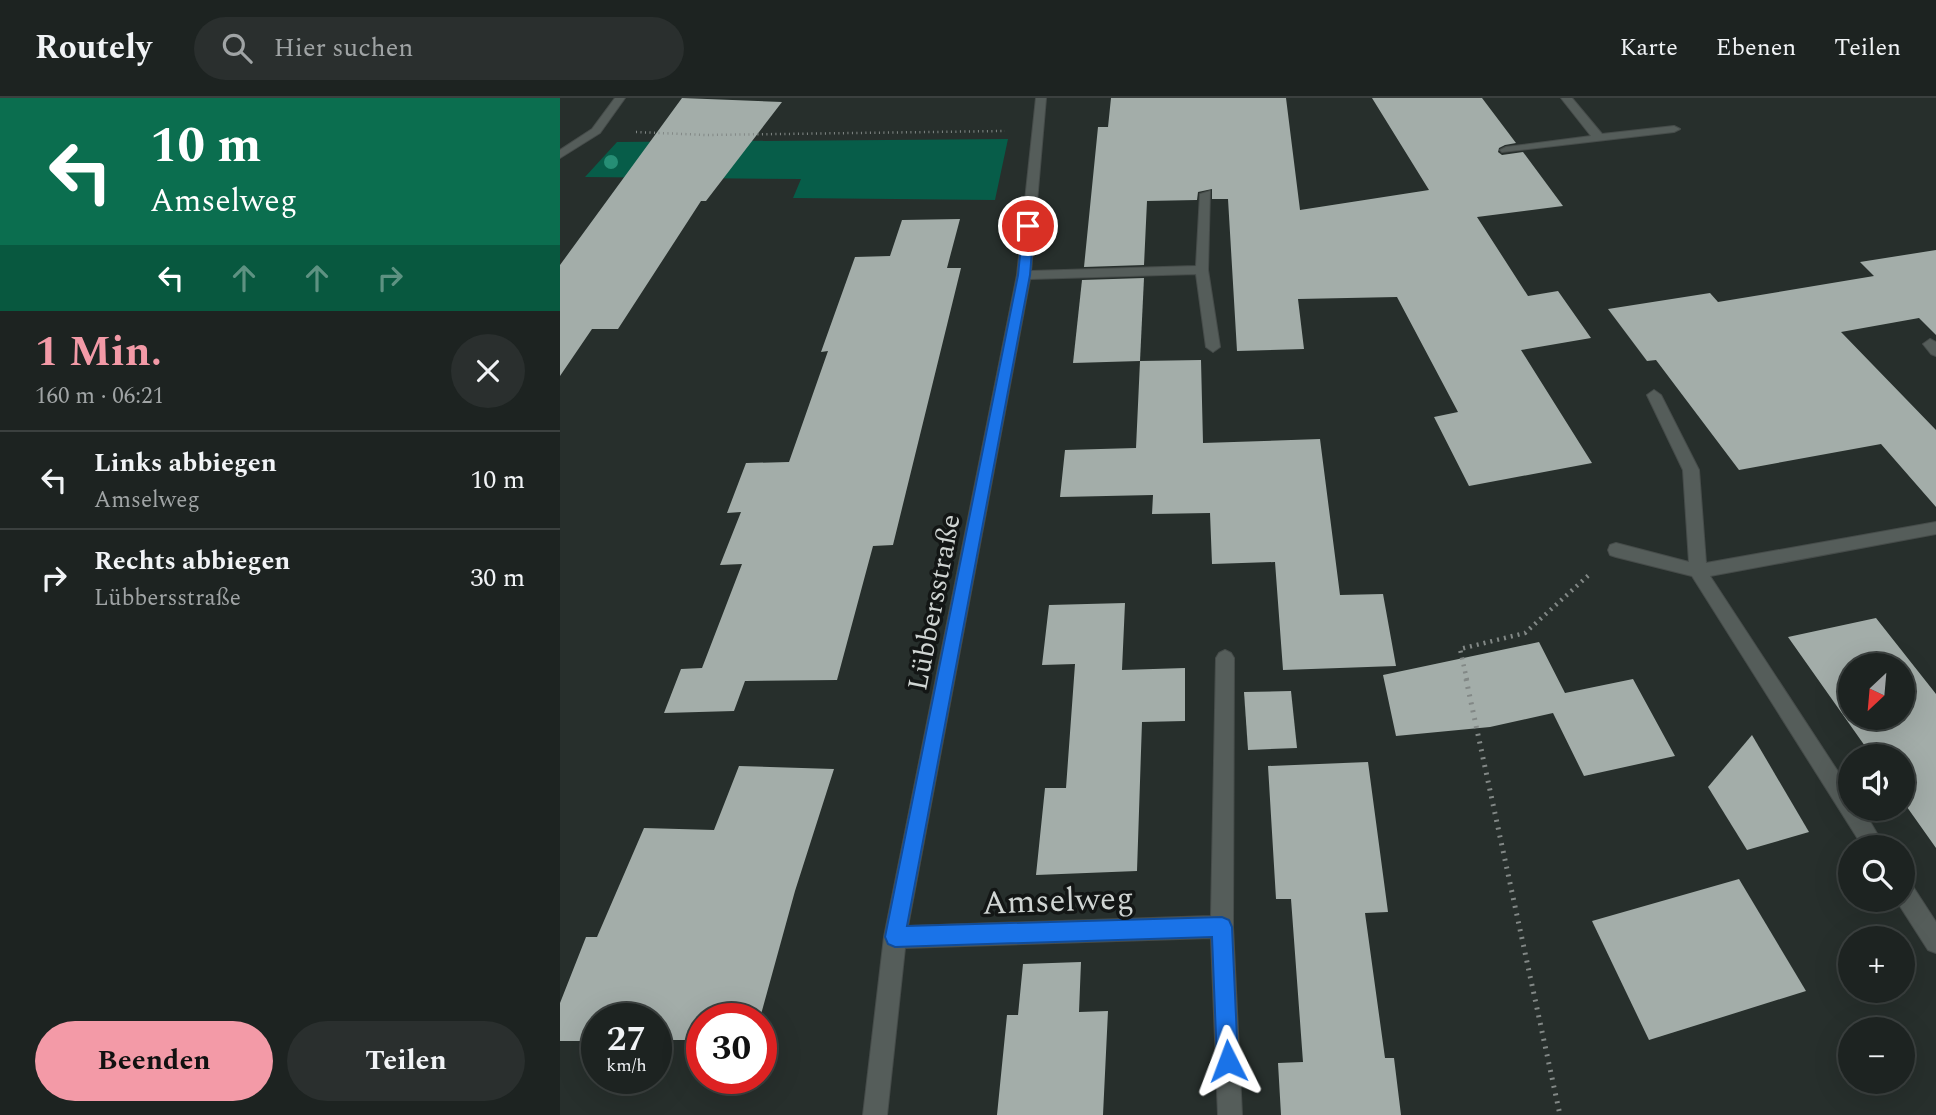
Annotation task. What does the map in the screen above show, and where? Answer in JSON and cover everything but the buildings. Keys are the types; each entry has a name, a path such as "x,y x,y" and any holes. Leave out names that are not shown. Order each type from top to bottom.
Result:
{"street":[{"path":"560,155 596,131 621,98"},
{"name":"Lübbersstraße","path":"875,1115 895,937 1024,275 1041,98"},
{"path":"1566,98 1599,138"},
{"path":"1506,150 1675,129"},
{"path":"1206,194 1202,270 1213,347"},
{"path":"1024,275 1202,270"},
{"path":"1654,395 1691,470 1698,571 1838,789"},
{"path":"1616,550 1698,571 1936,528"},
{"path":"1225,657 1222,927 1230,1115"},
{"path":"1915,910 1936,942"},
{"name":"Amselweg","path":"895,937 1222,927"}],"path":[{"path":"596,131 706,135 1038,131"},
{"path":"1560,1115 1460,649 1525,633 1616,550"}],"green space":[{"path":"1008,139 995,200 793,198 801,179 585,177 617,142"}],"route":[{"path":"1028,226 1024,275 895,937 1222,927 1228,1061"}]}
